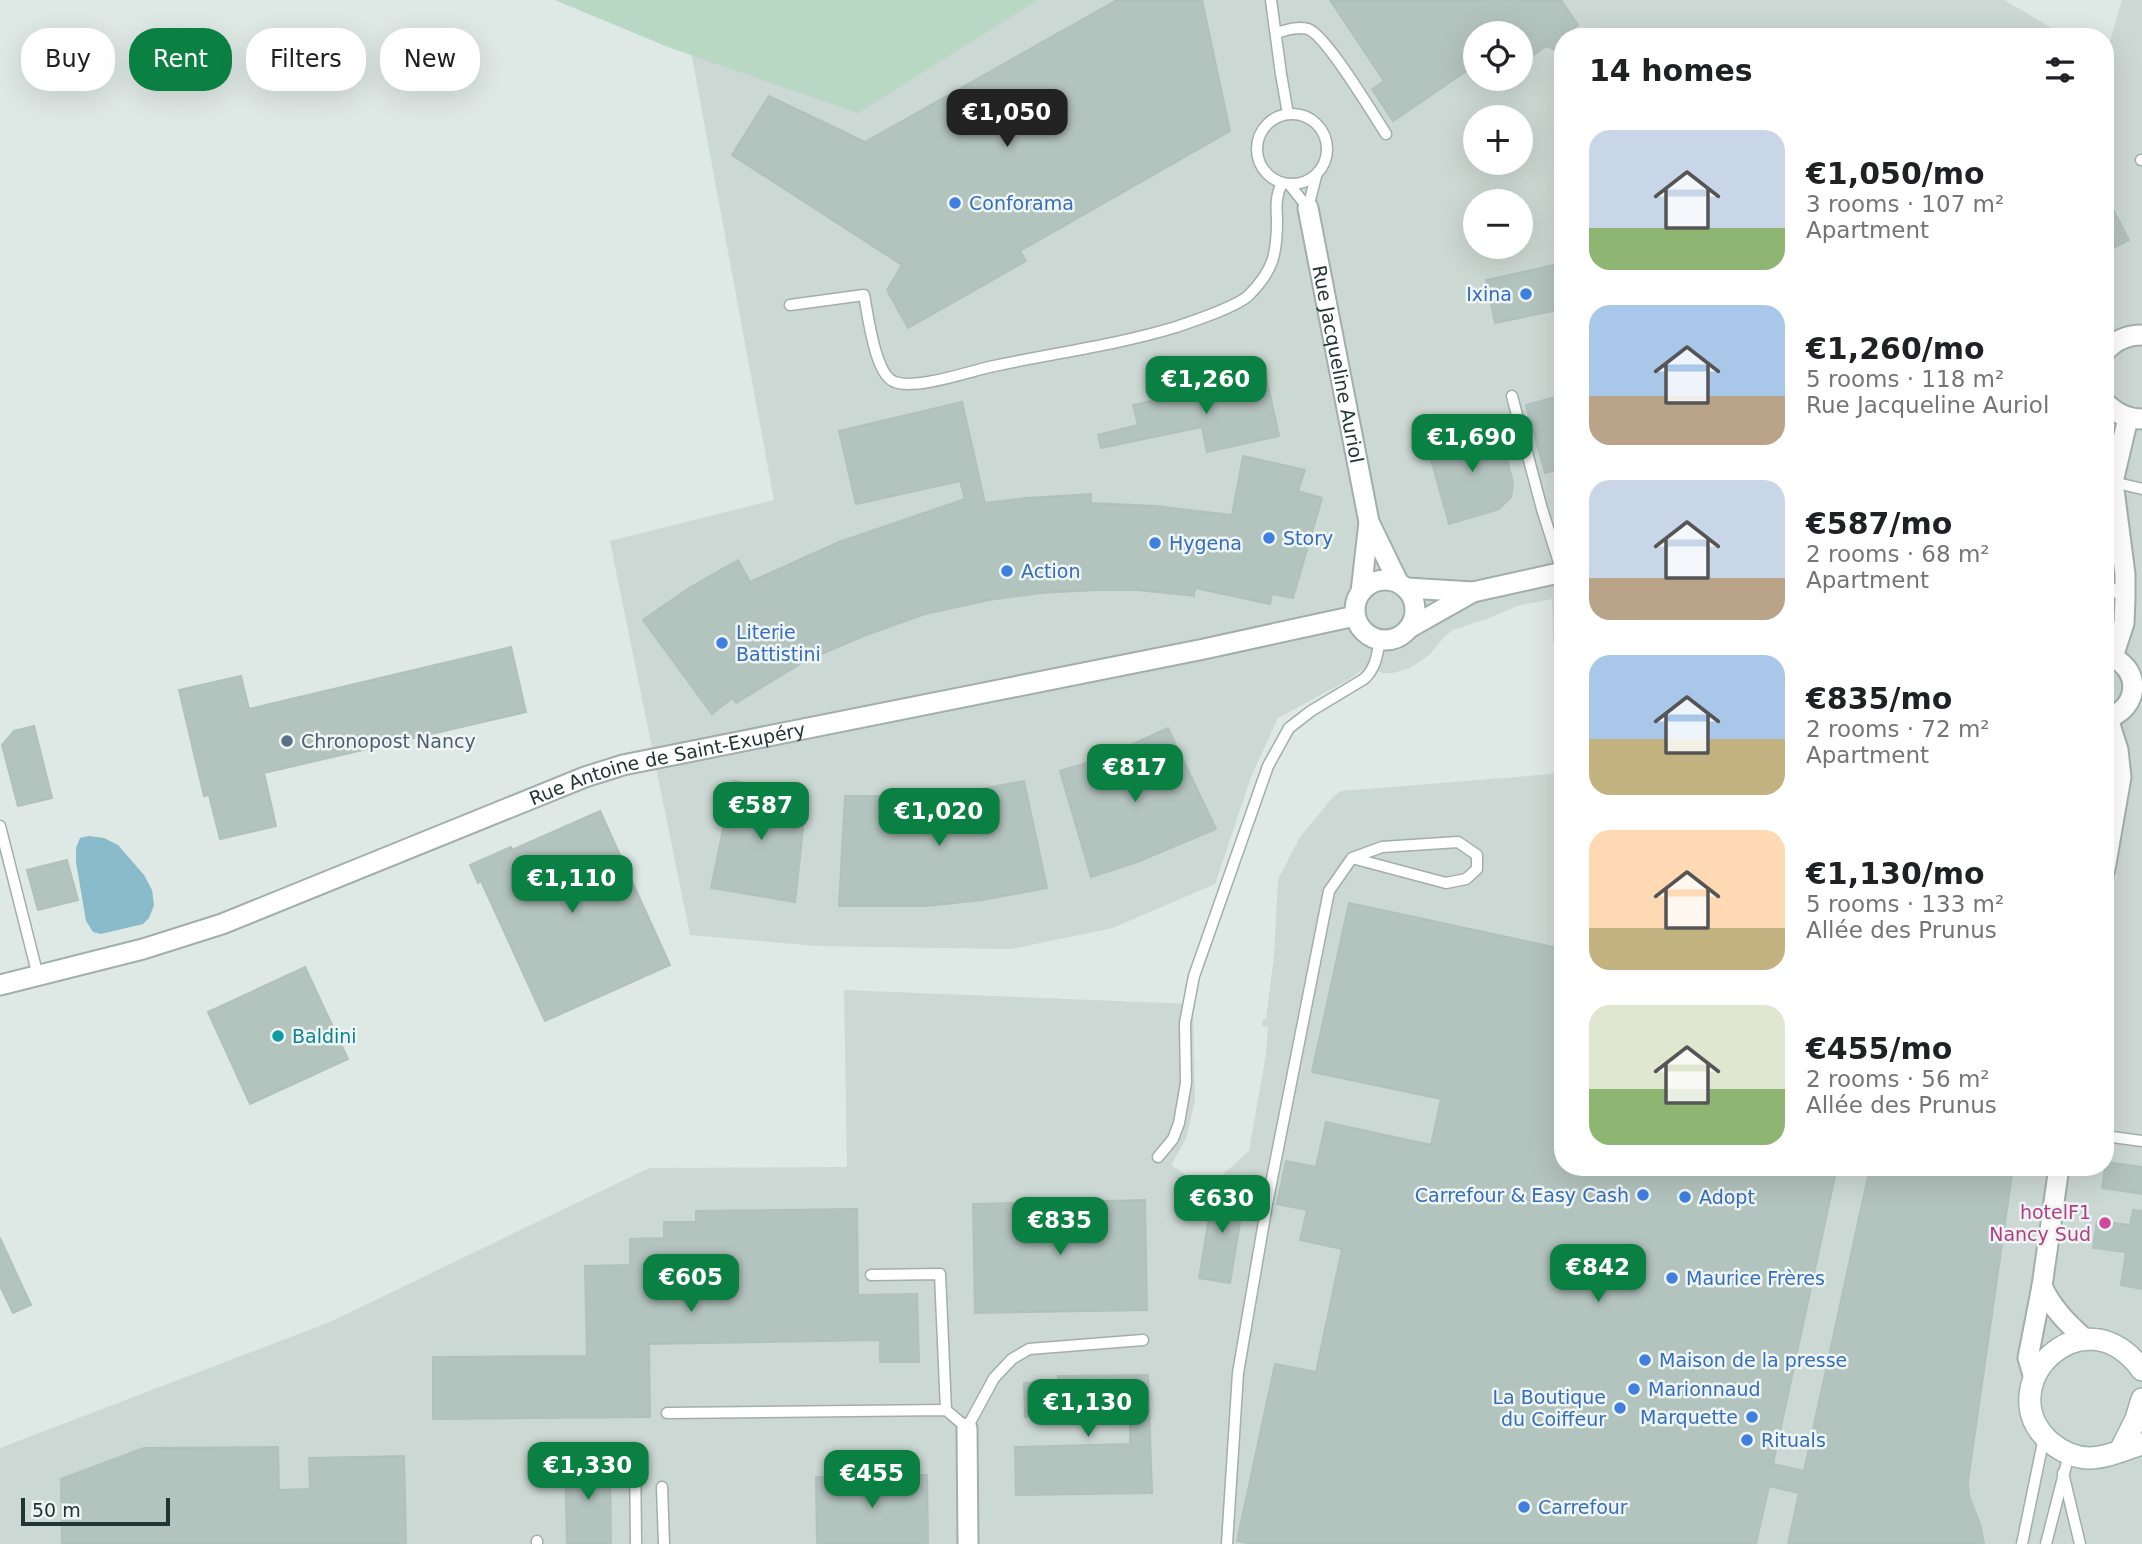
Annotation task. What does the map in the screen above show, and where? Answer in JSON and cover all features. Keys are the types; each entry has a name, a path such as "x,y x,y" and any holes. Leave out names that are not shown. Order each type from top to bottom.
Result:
{"street":[{"name":"Rue Jacqueline Auriol","path":"1308,208 1369,522 1402,585"},
{"path":"2114,345 2122,338 2142,335"},
{"path":"2114,410 2135,418 2114,479"},
{"path":"2114,490 2125,574 2124,623 2114,645"},
{"name":"Rue Jacqueline Auriol","path":"1361,592 1369,522"},
{"path":"1473,592 1402,585 1385,579 1375,581 1361,592 1355,616 1363,631 1380,640 1398,638 1411,627 1473,592 1554,574"},
{"path":"1402,585 1413,597 1416,607 1411,627"},
{"name":"Rue Antoine de Saint-Exupéry","path":"0,985 143,949 222,924 585,777 623,765 1204,649 1355,616"},
{"path":"2114,659 2127,668 2132,676 2132,694 2124,709 2114,714"},
{"path":"2114,738 2121,776 2114,817"},
{"path":"2034,1378 2028,1358 2042,1286 2058,1176"},
{"path":"2042,1286 2059,1314 2085,1339"},
{"path":"2142,1370 2127,1351 2118,1346 2085,1339 2066,1344 2047,1357 2034,1378 2030,1393 2033,1416 2044,1437 2066,1463 2078,1457 2100,1457 2142,1444"},
{"path":"2120,1451 2137,1419 2142,1399"},
{"path":"967,1428 968,1544"}],"lane":[{"path":"1271,0 1288,114"},
{"path":"1276,33 1298,27 1313,31 1326,45 1386,134"},
{"path":"1288,114 1308,118 1322,132 1327,145 1326,160 1316,176 1308,208 1285,184 1271,177 1262,168 1258,156 1257,146 1264,128 1271,121 1288,114"},
{"path":"790,306 864,295 880,365 886,377 895,382 909,384 1139,336 1196,320 1246,298 1266,276 1274,256 1277,235 1276,194 1285,184 1308,181 1316,176"},
{"path":"1512,396 1554,547"},
{"path":"2114,482 2142,489"},
{"path":"2114,590 2125,599"},
{"path":"1158,1157 1173,1139 1184,1101 1185,1023 1194,976 1268,766 1289,728 1371,673 1380,640"},
{"path":"0,826 38,976"},
{"path":"1227,1544 1238,1373 1267,1204 1329,891 1352,858 1382,848 1458,842 1477,855 1478,869 1466,879 1446,883 1352,858"},
{"path":"2114,1137 2142,1141"},
{"path":"871,1275 940,1274 946,1410"},
{"path":"667,1413 946,1410 967,1428 994,1378 1012,1359 1029,1349 1143,1340"},
{"path":"2022,1544 2044,1437"},
{"path":"635,1450 636,1544"},
{"path":"2046,1544 2066,1463"},
{"path":"2066,1463 2080,1544"},
{"path":"663,1487 664,1544"}],"shaded area":[{"path":"886,0 2004,0 2052,28 1554,28 1554,646 1552,599 1517,606 1453,630 1429,655 1410,668 1383,673 1366,667 1348,680 1278,718 1251,777 1215,884 1113,928 1011,949 818,946 690,935 610,541 774,500 689,41"},
{"path":"2122,0 2142,0 2142,1544 0,1544 0,1448 330,1322 649,1168 847,1167 844,990 1193,1004 1195,1100 1186,1139 1171,1165 1207,1189 1249,1151 1266,1054 1268,1027 1262,1026 1263,1019 1266,1019 1274,956 1278,879 1300,837 1341,791 1553,774 1554,770 1554,1176 2114,1176 2114,28"}],"green space":[{"path":"555,0 1038,0 858,113 668,47"}],"water":[{"path":"80,838 104,838 118,845 144,875 152,890 154,905 149,918 143,924 101,934 93,932 86,921 76,848"}],"building":[{"name":"Conforama","path":"1117,0 1202,0 1230,131 1020,251 1026,261 908,328 887,290 902,265 732,155 769,96 865,142"},
{"path":"1330,0 1561,0 1578,25 1574,28 1554,28 1554,49 1546,46 1533,55 1533,21 1463,21 1463,73 1393,121 1372,89 1384,81"},
{"path":"2114,211 2129,240 2114,248"},
{"name":"Ixina","path":"1554,265 1554,311 1495,323 1486,280"},
{"path":"1266,376 1279,436 1207,452 1202,427 1101,448 1098,435 1138,425 1133,405"},
{"path":"1554,397 1554,470 1545,473 1526,405"},
{"path":"962,402 985,503 1091,494 1091,503 1155,506 1232,515 1243,456 1305,470 1298,491 1322,498 1293,598 1272,594 1270,604 1195,588 1194,596 1137,590 1096,590 1041,593 989,600 925,614 866,635 805,661 736,703 732,698 712,714 643,620 689,588 738,560 750,582 839,542 965,499 960,481 856,504 839,431"},
{"path":"1498,426 1513,482 1511,497 1499,509 1449,524 1427,445"},
{"name":"Chronopost Nancy","path":"511,647 526,712 264,773 276,826 220,839 209,795 204,796 179,690 241,676 249,709"},
{"path":"34,726 52,798 18,806 2,745 14,731"},
{"path":"1168,728 1216,829 1137,862 1091,877 1060,771 1102,758"},
{"path":"733,781 807,793 795,902 711,888"},
{"path":"1024,781 1047,888 982,900 926,906 839,906 845,796 919,796 966,792"},
{"path":"600,811 670,965 545,1021 481,881 478,883 470,865 511,847 512,850"},
{"path":"67,860 78,900 38,910 27,870"},
{"path":"1349,903 1554,947 1554,1176 1835,1176 1773,1464 1804,1471 1868,1176 2012,1176 1968,1481 1969,1496 1980,1524 1984,1544 1788,1544 1799,1493 1769,1486 1756,1544 1253,1544 1237,1541 1275,1364 1316,1372 1342,1249 1300,1240 1307,1210 1277,1204 1286,1161 1316,1167 1326,1122 1431,1145 1441,1099 1312,1072"},
{"name":"Baldini","path":"305,967 348,1059 250,1104 208,1012"},
{"path":"2114,1163 2142,1167 2142,1194 2102,1188 2104,1176 2114,1176"},
{"path":"1214,1187 1245,1192 1230,1283 1199,1278"},
{"path":"1145,1200 1147,1310 975,1313 973,1204"},
{"path":"857,1209 858,1295 917,1294 919,1362 880,1362 880,1340 649,1344 650,1417 433,1419 433,1357 587,1356 585,1266 630,1265 630,1239 664,1238 664,1222 696,1222 696,1211"},
{"name":"hotelF1 Nancy Sud","path":"2133,1210 2142,1211 2142,1289 2121,1285 2126,1252 2093,1248 2097,1221 2130,1225"},
{"path":"0,1238 31,1305 13,1313 0,1286"},
{"path":"1148,1375 1152,1493 1016,1495 1015,1447 1130,1444 1130,1415 1025,1417 1024,1383 1058,1383 1058,1376"},
{"path":"278,1447 279,1490 310,1489 309,1458 404,1456 406,1544 62,1544 61,1479 144,1448"},
{"path":"610,1460 611,1544 567,1544 565,1461"},
{"path":"927,1475 928,1544 817,1544 816,1477"}],"place":[{"name":"Conforama","path":"955,203"},
{"name":"Ixina","path":"1526,294"},
{"name":"Story","path":"1269,538"},
{"name":"Hygena","path":"1155,543"},
{"name":"Action","path":"1007,571"},
{"name":"Literie Battistini","path":"722,643"},
{"name":"Chronopost Nancy","path":"287,741"},
{"name":"Baldini","path":"278,1036"},
{"name":"Carrefour & Easy Cash","path":"1643,1195"},
{"name":"Adopt","path":"1685,1197"},
{"name":"hotelF1 Nancy Sud","path":"2105,1223"},
{"name":"Maurice Frères","path":"1672,1278"},
{"name":"Maison de la presse","path":"1645,1360"},
{"name":"Marionnaud","path":"1634,1389"},
{"name":"La Boutique du Coiffeur","path":"1620,1408"},
{"name":"Marquette","path":"1752,1417"},
{"name":"Rituals","path":"1747,1440"},
{"name":"Carrefour","path":"1524,1507"}]}
